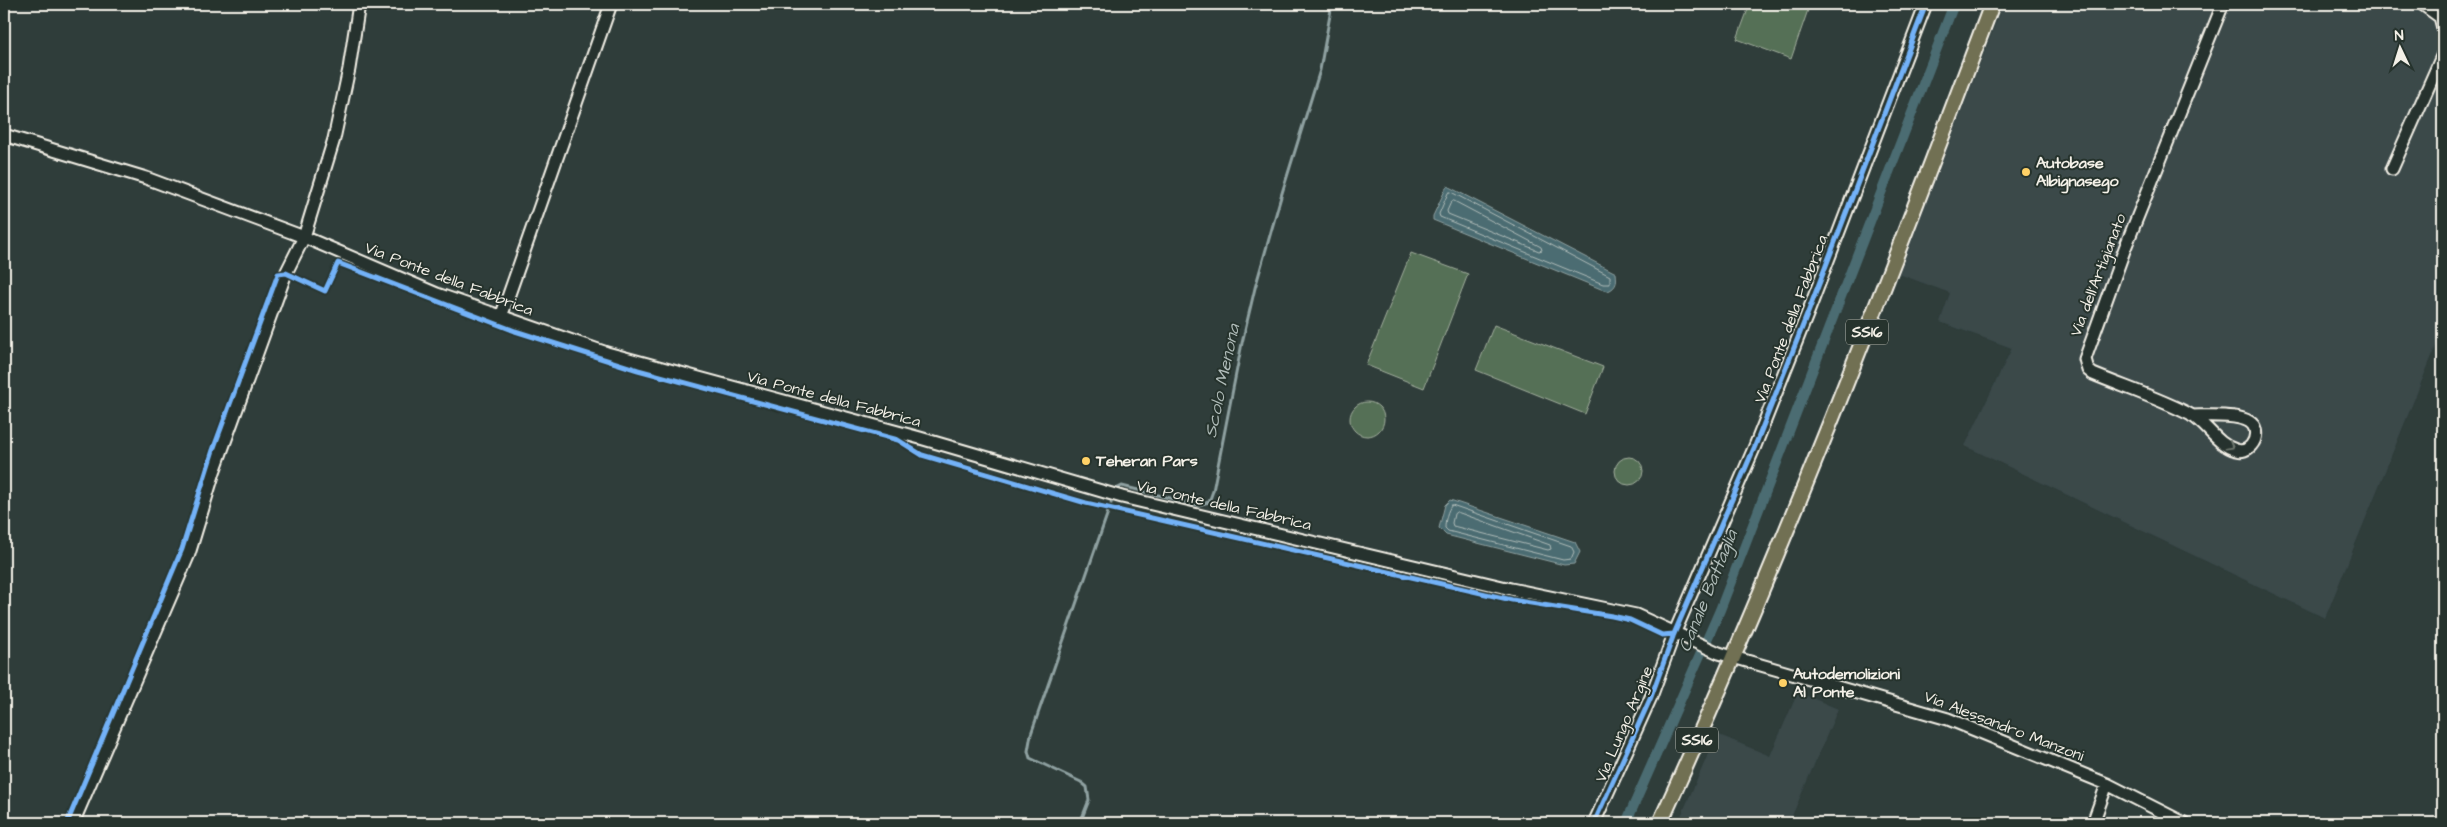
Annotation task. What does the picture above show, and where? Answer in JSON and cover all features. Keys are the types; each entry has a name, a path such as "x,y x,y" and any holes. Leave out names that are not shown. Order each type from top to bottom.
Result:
{"main road":[{"name":"SS16","path":"1660,823 1734,657 1868,329 1992,4"}],"street":[{"path":"73,823 189,554 214,472 286,273 304,237 334,139 349,69 359,4"},
{"path":"501,317 611,4"},
{"name":"Via Ponte della Fabbrica","path":"1676,635 1784,374 1926,4"},
{"name":"Via dell'Artigianato","path":"2192,416 2093,374 2088,370 2086,359 2125,248 2223,4"},
{"path":"2422,4 2440,18 2443,28"},
{"path":"2433,4 2443,8"},
{"path":"2392,169 2443,54"},
{"name":"Via Ponte della Fabbrica","path":"4,135 146,178 304,237 389,275 501,317 607,353 920,438 1105,493 1537,595 1614,609 1636,615 1676,635 1719,653"},
{"path":"2192,416 2242,418 2250,421 2255,427 2256,434 2251,446 2245,450 2237,451 2213,435 2192,416"},
{"name":"Via Lungo Argine","path":"1594,823 1651,697 1676,635"},
{"name":"Via Alessandro Manzoni","path":"1719,653 1948,719 2107,784 2184,823"},
{"path":"2093,823 2107,784"}],"shaded area":[{"path":"2003,4 2443,4 2443,329 2325,618 1965,446 2012,348 1940,322 1950,293 1899,274"},
{"path":"1798,692 1838,709 1789,823 1678,823 1717,734 1770,756"}],"green space":[{"path":"1750,4 1810,4 1791,59 1737,39"},
{"path":"1411,253 1468,274 1424,388 1366,365"},
{"path":"1494,325 1603,367 1585,414 1476,370"},
{"path":"1367,402 1379,407 1384,419 1379,431 1367,436 1355,431 1350,419 1355,407"},
{"path":"1629,457 1639,461 1643,471 1639,481 1629,485 1619,481 1615,471 1619,461"}],"water":[{"path":"1447,186 1616,273 1615,286 1608,291 1601,289 1433,220 1433,216"},
{"path":"1450,500 1575,542 1580,552 1574,564 1564,565 1446,535 1439,528 1445,505"}],"waterway":[{"name":"Scolo Menona","path":"1080,823 1089,800 1087,787 1081,782 1030,758 1028,751 1031,734 1116,489 1122,486 1198,505 1209,502 1213,491 1242,343 1255,288 1320,70 1332,4"},
{"name":"Canale Battaglia","path":"1626,823 1720,610 1954,4"}],"cycle path":[{"path":"1594,823 1651,697 1674,634 1755,446 1926,4"},
{"path":"67,823 182,549 213,450 278,274 286,273 325,291 338,263 515,331 638,370 898,440 922,455 1086,503 1512,600 1630,620 1662,635 1674,634"}],"place":[{"name":"Autobase Albignasego","path":"2026,172"},
{"name":"Teheran Pars","path":"1086,461"},
{"name":"Autodemolizioni Al Ponte","path":"1783,683"}]}
